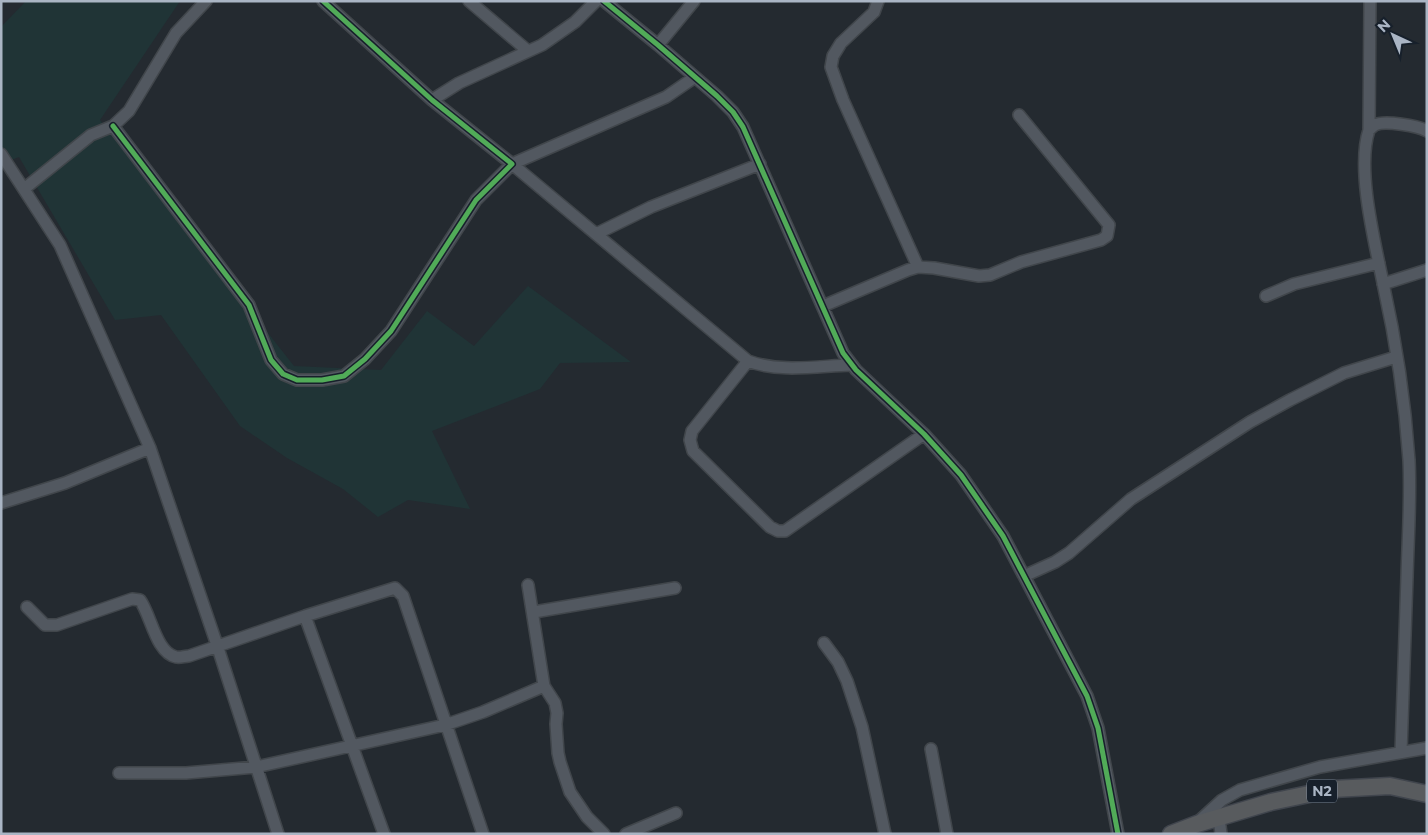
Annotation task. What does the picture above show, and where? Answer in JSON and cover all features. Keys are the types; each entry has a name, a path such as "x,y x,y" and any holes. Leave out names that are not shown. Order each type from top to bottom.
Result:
{"highway":[{"name":"N2","path":"1171,834 1197,824 1220,826 1271,802 1333,789 1390,786 1427,794"}],"street":[{"path":"24,189 91,135 112,126 129,111 176,33 206,1"},
{"path":"323,1 432,100 512,164 637,271 695,316 748,362 759,366 786,368 851,364"},
{"path":"469,1 528,51"},
{"path":"432,100 459,83 542,45 576,22 596,1"},
{"path":"604,1 658,45 733,112 743,127 760,164 843,353 851,364 924,434 961,475 983,504 1003,536 1087,696 1098,728 1118,834"},
{"path":"658,45 694,1"},
{"path":"878,1 874,12 841,43 833,56 831,67 843,100 918,267"},
{"path":"1370,1 1369,130 1365,142 1366,184 1372,231 1393,328 1404,406 1409,461 1410,522 1401,752"},
{"path":"112,126 249,305 271,360 283,374 297,380 322,380 344,376 365,359 391,331 476,200 512,164 666,97 695,77"},
{"path":"823,306 918,267 979,276 990,275 1021,262 1101,240 1107,236 1109,225 1020,115"},
{"path":"1369,130 1376,124 1382,123 1420,127 1427,131"},
{"path":"1,154 60,245 150,448 217,645 278,834"},
{"path":"596,234 651,207 760,164"},
{"path":"1266,296 1294,284 1379,263"},
{"path":"1383,284 1427,270"},
{"path":"1024,576 1069,553 1131,499 1250,422 1344,374 1396,357"},
{"path":"748,362 692,431 690,440 693,451 770,527 778,531 785,531 924,434"},
{"path":"1,502 64,483 150,448"},
{"path":"528,585 534,612 544,686 555,702 558,752 570,792 587,817 604,834"},
{"path":"27,607 45,625 58,625 132,599 140,600 146,608 160,644 167,652 176,657 189,656 305,616 396,588 403,596 483,834"},
{"path":"534,612 675,588"},
{"path":"305,616 384,834"},
{"path":"824,642 838,662 847,681 862,727 885,834"},
{"path":"119,774 186,773 256,767 445,725 483,712 544,686"},
{"path":"1197,824 1222,800 1240,790 1320,767 1427,748"},
{"path":"931,749 947,834"},
{"path":"626,834 676,813"}],"green space":[{"path":"26,1 180,1 100,120 294,366 381,370 427,311 474,346 528,286 631,362 560,363 540,389 432,431 470,509 408,500 378,517 343,489 287,458 240,426 161,315 115,320 19,157 1,164 1,27"}],"cycle path":[{"path":"113,126 249,305 271,360 283,374 297,380 322,380 344,376 365,359 391,331 476,200 512,164 432,100 323,1"},
{"path":"604,1 658,45 733,112 743,127 843,353 856,370 924,434 961,475 1003,536 1087,696 1098,728 1118,834"}]}
